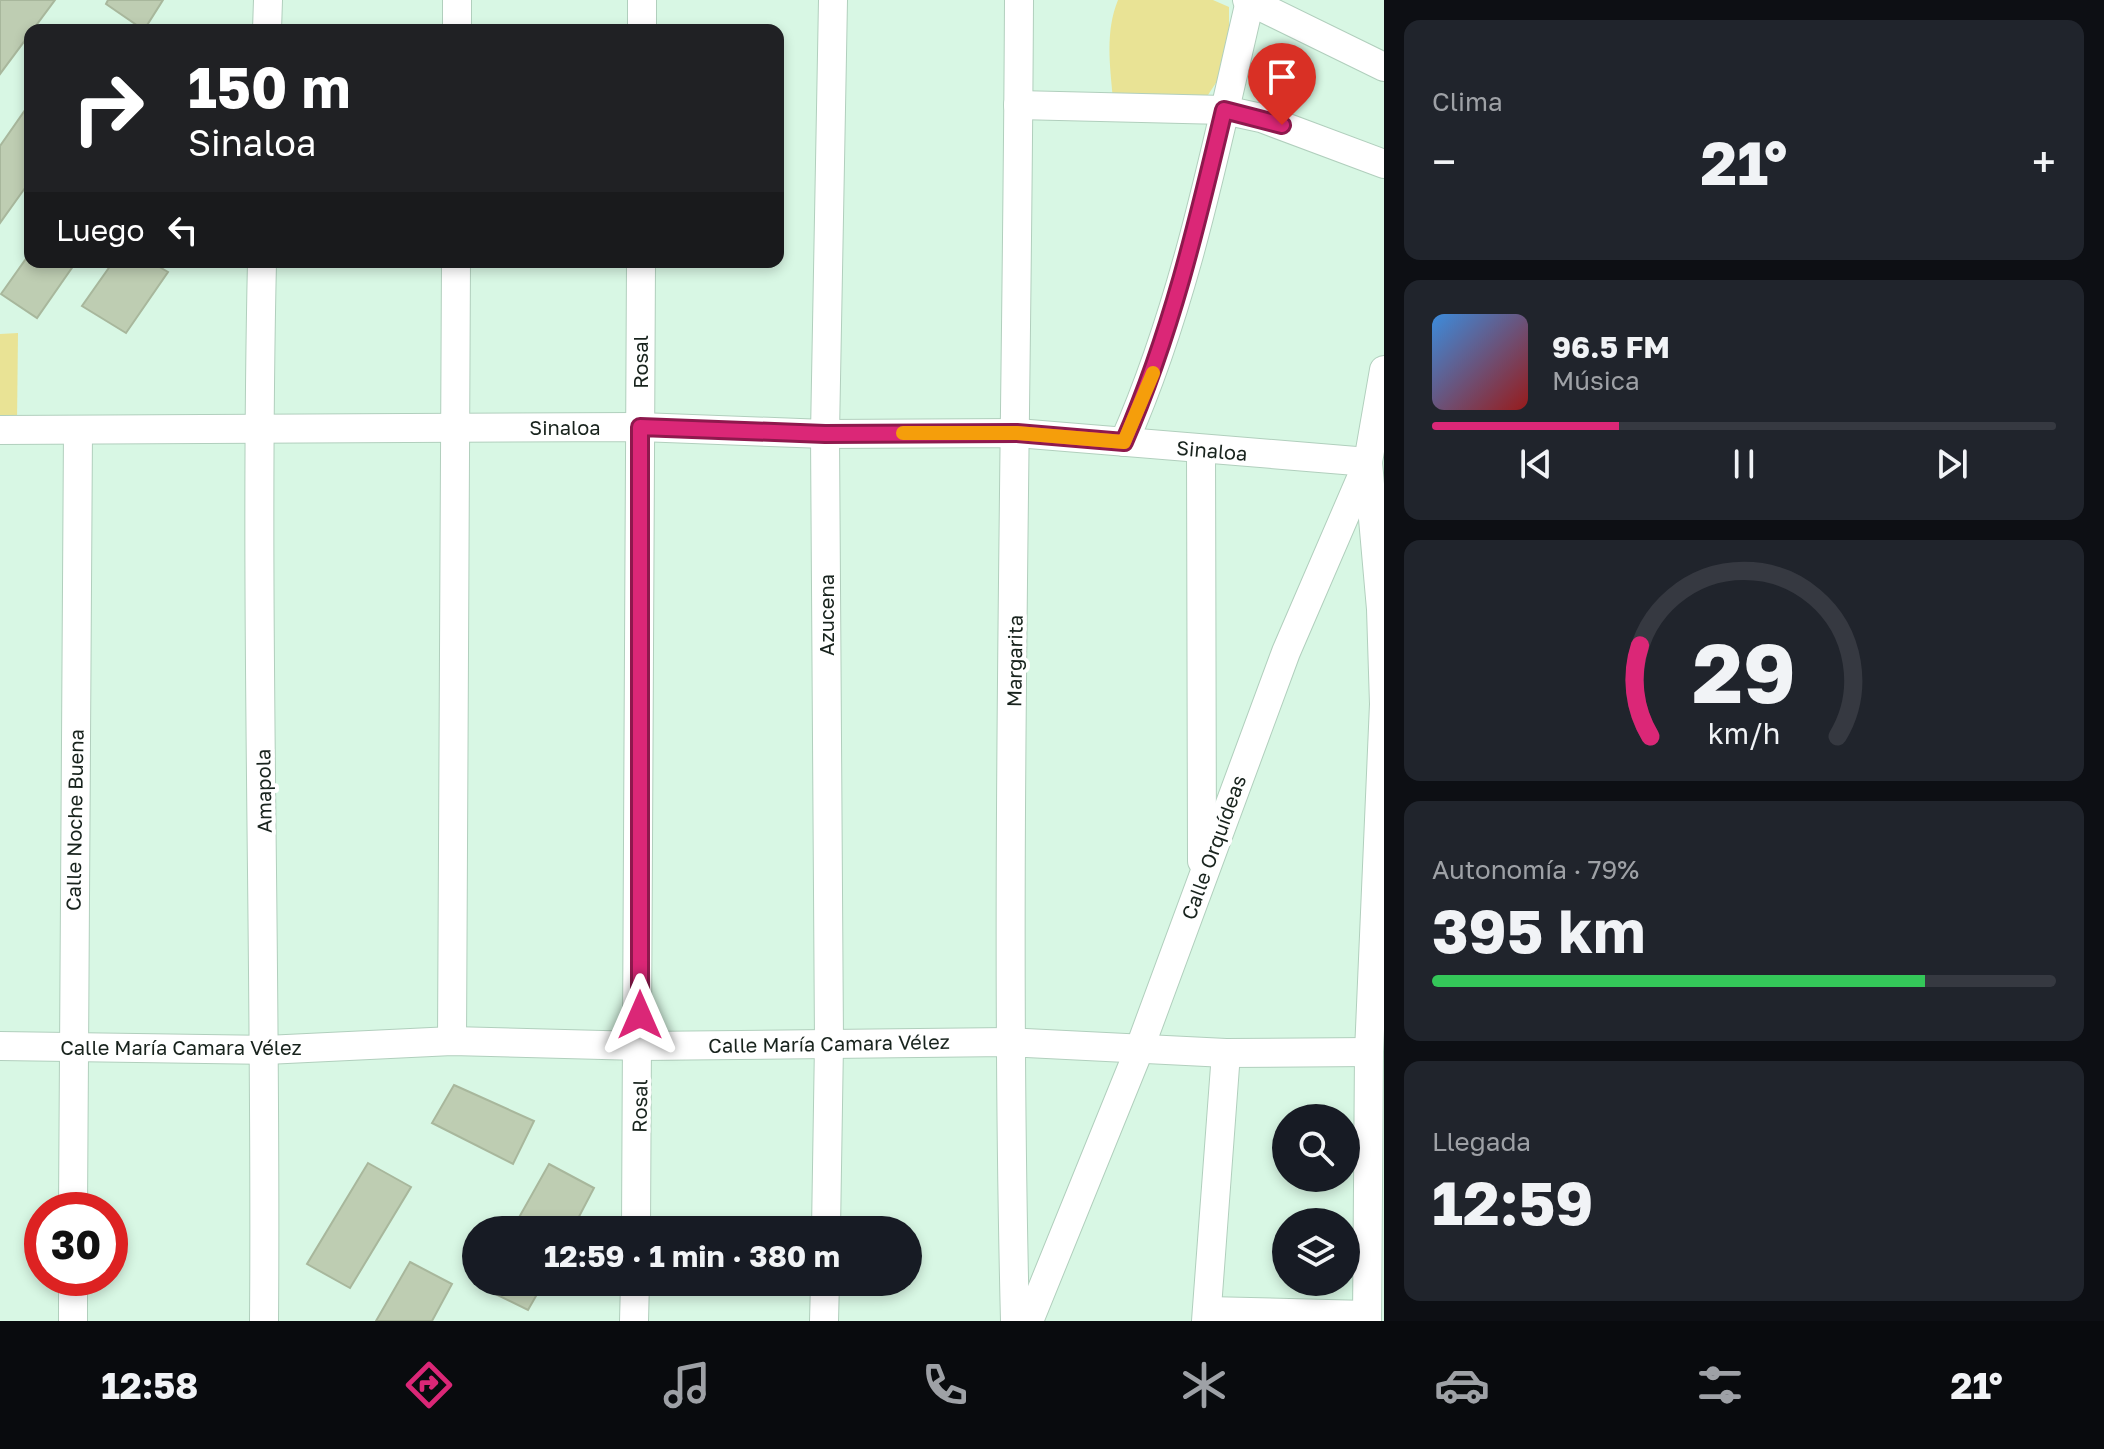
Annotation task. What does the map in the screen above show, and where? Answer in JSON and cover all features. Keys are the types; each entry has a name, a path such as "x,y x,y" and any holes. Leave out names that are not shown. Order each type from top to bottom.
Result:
{"street":[{"path":"267,24 268,0"},
{"path":"457,0 457,24"},
{"path":"642,0 642,24"},
{"name":"Azucena","path":"826,1216 829,1043 825,434 833,0"},
{"name":"Margarita","path":"1015,1321 1008,1042 1017,433 1019,0"},
{"path":"1124,442 1149,384 1184,280 1248,1 1384,67"},
{"path":"1018,105 1224,110 1261,118 1384,164"},
{"name":"Amapola","path":"262,268 258,428 266,1050 264,1321"},
{"path":"452,1041 456,268"},
{"name":"Rosal","path":"636,1216 640,1046 641,268"},
{"name":"Calle Orquídeas","path":"1029,1321 1139,1050 1286,652 1368,462 1384,370"},
{"name":"Sinaloa","path":"0,430 640,427 825,434 1017,433 1368,462"},
{"name":"Calle Noche Buena","path":"73,1192 78,430"},
{"path":"1201,450 1202,878"},
{"path":"1226,1053 1207,1316 1367,1318 1369,1052 1384,704 1381,609 1368,462"},
{"name":"Calle María Camara Vélez","path":"0,1046 266,1050 452,1041 640,1046 1008,1042 1226,1053 1369,1052"},
{"path":"73,1296 73,1321"},
{"path":"634,1321 635,1296"},
{"path":"824,1321 825,1296"}],"shaded area":[{"path":"1118,0 1213,0 1229,7 1229,63 1206,98 1113,99 1110,36"},
{"path":"18,333 17,422 0,422 0,334"}],"building":[{"path":"0,0 55,0 37,24 24,24 24,42 0,74"},
{"path":"108,0 163,0 148,24 135,24 106,4"},
{"path":"24,112 24,189 0,223 0,146"},
{"path":"24,261 24,268 72,268 37,318 1,294"},
{"path":"109,268 161,268 168,272 126,333 82,306"},
{"path":"454,1085 534,1121 513,1164 432,1123"},
{"path":"368,1163 411,1187 350,1288 307,1264"},
{"path":"549,1164 594,1188 579,1216 520,1216"},
{"path":"410,1262 452,1284 432,1321 376,1321"},
{"path":"499,1296 536,1296 528,1310"}],"slow traffic":[{"path":"903,433 1017,433 1124,442 1153,373"}],"route":[{"path":"640,1015 640,427 825,434 1017,433 1124,442 1149,384 1184,280 1224,110 1282,125"}]}
